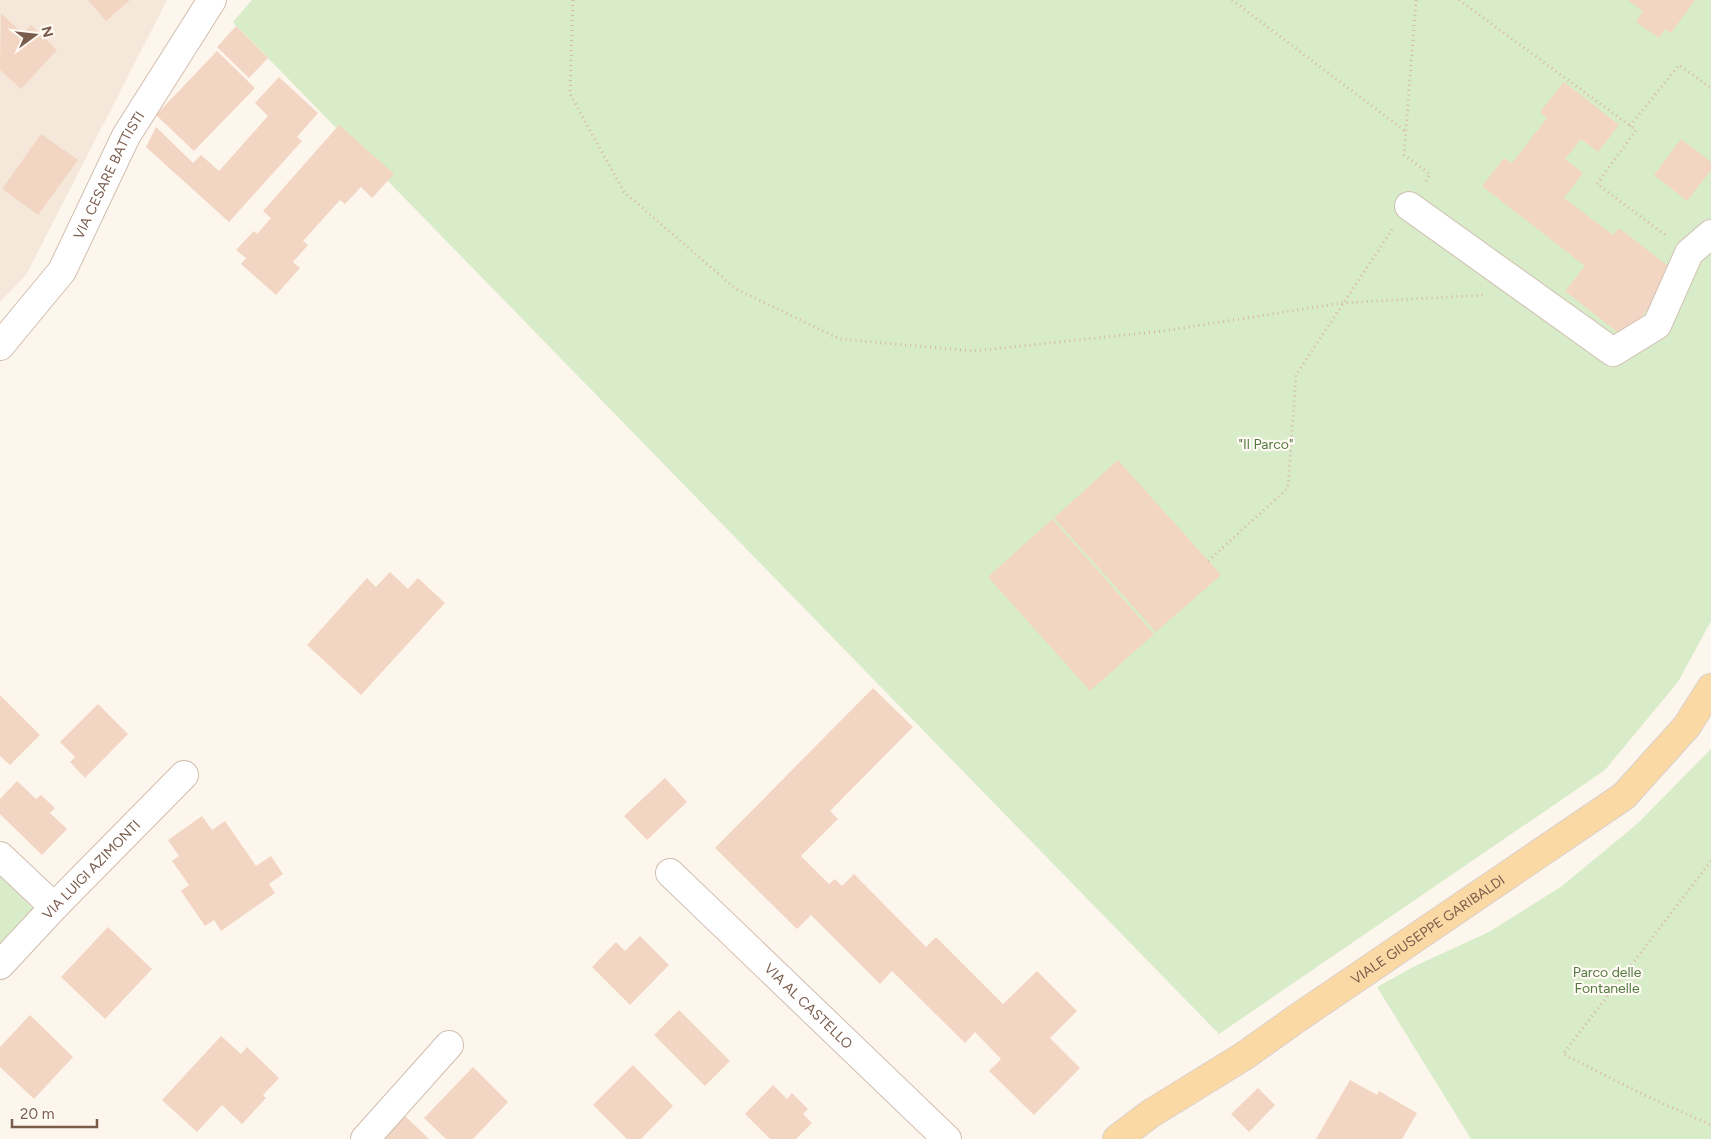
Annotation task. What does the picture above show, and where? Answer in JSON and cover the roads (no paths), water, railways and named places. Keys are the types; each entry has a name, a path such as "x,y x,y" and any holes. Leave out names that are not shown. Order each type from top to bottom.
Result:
{"main road":[{"name":"VIALE GIUSEPPE GARIBALDI","path":"1117,1139 1150,1114 1244,1056 1624,796 1687,726 1711,688"}],"street":[{"name":"VIA CESARE BATTISTI","path":"0,346 62,271 126,136 209,1"},
{"path":"1409,206 1613,352 1656,325 1689,253 1711,234"},
{"name":"VIA LUIGI AZIMONTI","path":"0,965 54,907 184,776"},
{"path":"0,856 54,907"},
{"name":"VIA AL CASTELLO","path":"670,873 947,1139"},
{"path":"364,1139 449,1046"}],"park label":[{"name":"\"Il Parco\"","path":"1266,444"},
{"name":"Parco delle Fontanelle","path":"1607,980"}]}
